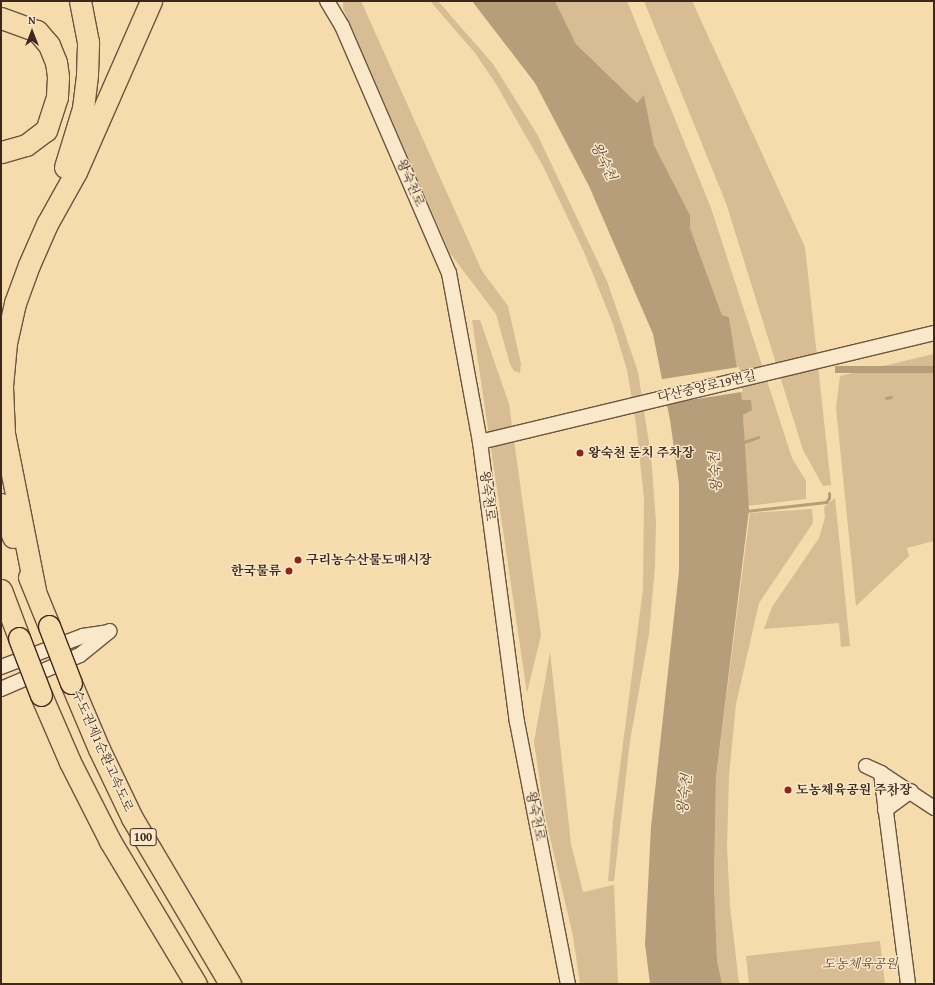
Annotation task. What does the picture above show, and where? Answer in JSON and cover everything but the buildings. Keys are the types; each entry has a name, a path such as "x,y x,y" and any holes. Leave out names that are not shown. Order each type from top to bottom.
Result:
{"highway":[{"path":"35,590 9,468 2,386 15,303 47,224 83,108 88,50 80,1"},
{"path":"47,224 76,172 150,1"},
{"path":"1,18 37,31 49,45 56,62 58,77 57,97 46,130 26,145 1,152"},
{"name":"수도권제1순환고속도로","path":"1,504 50,626 71,683 132,818 230,984"},
{"name":"100","path":"2,592 40,696 70,762 110,841 196,984"}],"street":[{"name":"왕숙천로","path":"327,1 342,26 449,273 486,440 517,722 568,984"},
{"name":"왕숙천로","path":"338,1 342,26"},
{"name":"다산중앙로19번길","path":"486,440 934,333"},
{"path":"1,667 83,636 110,631 80,655 1,689"},
{"path":"866,766 911,791 934,808"},
{"path":"881,773 908,984"},
{"path":"885,810 911,791"}],"green space":[{"path":"343,1 361,1 482,271 508,306 521,364 520,373 514,371 510,364 496,314 450,253 343,8"},
{"path":"430,1 438,1 493,64 537,134 607,281 638,372 651,456 656,523 655,566 649,634 630,741 614,881 608,881 613,821 643,589 644,499 636,424 627,370 613,324 584,252 543,166 496,84 475,53"},
{"path":"555,1 627,1 711,208 792,458 806,481 806,499 747,506 743,414 751,400 742,401 729,317 722,315 690,228 690,215 654,145 644,96 637,103 576,44"},
{"path":"644,1 692,1 805,247 831,485 823,486 803,450 726,203"},
{"path":"472,320 480,320 509,404 541,635 527,693"},
{"path":"934,354 934,541 907,548 909,556 856,606 836,408 840,376"},
{"path":"835,498 850,646 841,647 839,623 764,629 772,607 819,538 825,517 824,507"},
{"path":"812,509 813,523 759,603 736,704 729,775 727,847 730,906 739,984 722,984 717,960 714,883 716,777 750,513"},
{"path":"550,652 571,844 583,892 614,885 618,984 580,984 573,936 545,816 534,742"},
{"name":"도농체육공원","path":"880,941 885,984 749,984 746,956"}],"water":[{"name":"왕숙천","path":"472,1 555,1 576,44 637,103 644,95 654,145 690,215 690,228 722,315 729,317 742,400 751,400 752,410 743,415 749,510 716,777 714,883 717,960 722,984 650,984 645,944 651,827 679,571 679,484 670,420 653,334 589,186 535,83"},
{"path":"835,366 934,366 934,373 835,373"}],"pier":[{"path":"739,367 743,392 664,404 660,380"}],"waterway":[{"path":"886,398 891,397"},
{"path":"741,443 758,437"},
{"path":"746,511 826,502 829,498 829,493"}],"place":[{"name":"왕숙천 둔치 주차장","path":"580,453"},
{"name":"구리농수산물도매시장","path":"298,560"},
{"name":"한국물류","path":"289,571"},
{"name":"도농체육공원 주차장","path":"788,790"}]}
